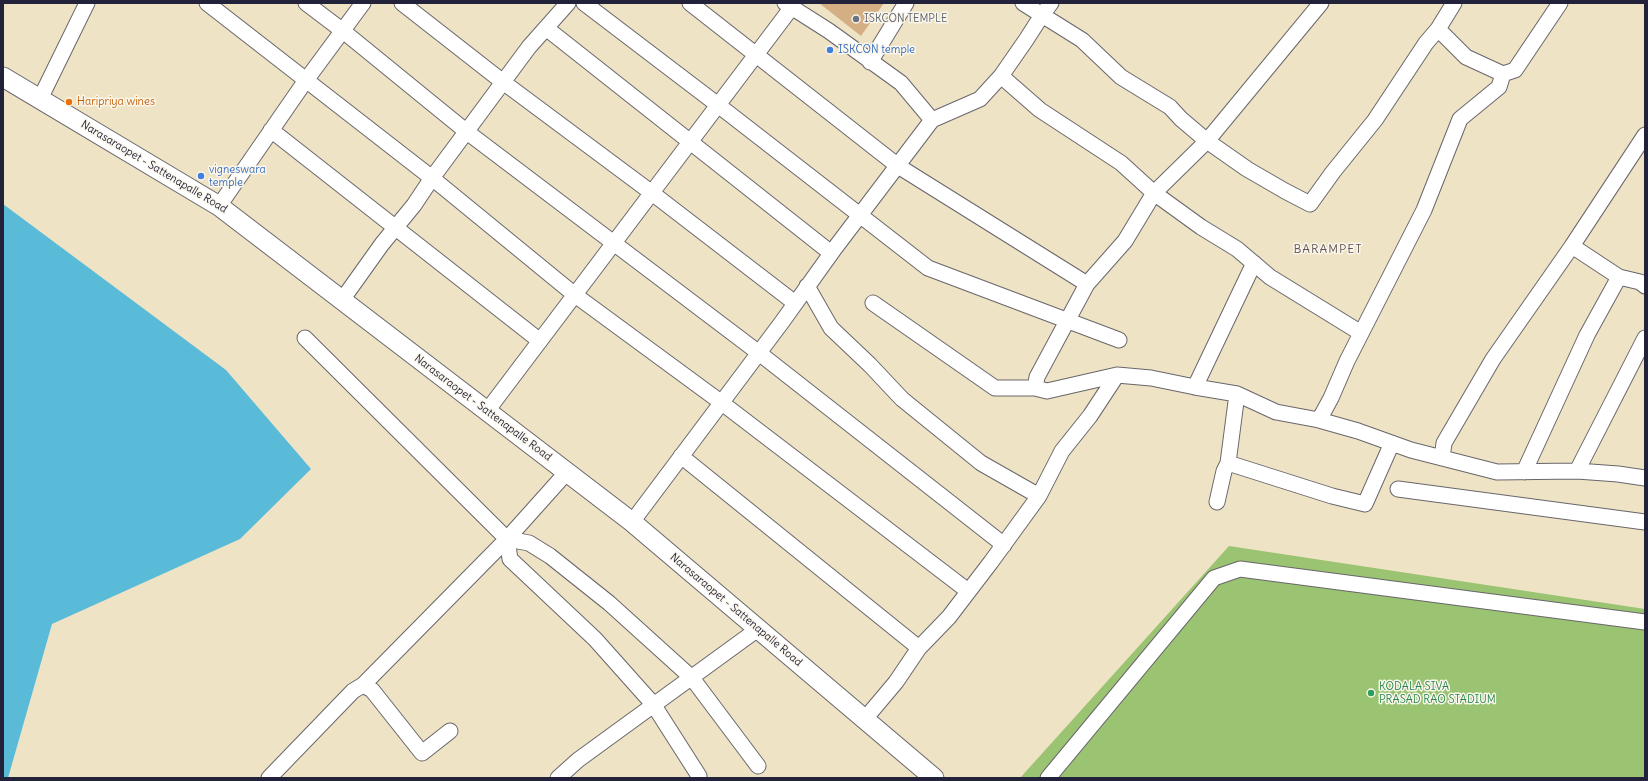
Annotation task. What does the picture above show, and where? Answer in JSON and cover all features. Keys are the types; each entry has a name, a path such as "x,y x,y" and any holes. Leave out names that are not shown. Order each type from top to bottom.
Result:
{"main road":[{"name":"Narasaraopet - Sattenapalle Road","path":"3,76 219,206 632,522 864,720 924,775"}],"street":[{"path":"40,99 87,3"},
{"path":"207,3 432,178 575,295 722,403 968,591"},
{"path":"306,3 343,31 467,132 759,353 1004,545"},
{"path":"219,206 306,80 363,3"},
{"path":"402,3 503,82 652,193 795,303"},
{"path":"342,300 414,205 432,178 529,47 568,3"},
{"path":"584,3 928,268 1119,340"},
{"path":"690,3 898,166 1087,284"},
{"path":"870,62 906,3"},
{"path":"1023,3 1082,40 1121,77 1170,107 1181,119 1207,141 1247,169 1284,191 1310,204 1333,172 1375,120 1426,43 1438,29 1454,3"},
{"path":"632,522 759,353 831,253 932,120 980,99 1001,76 1051,3"},
{"path":"1035,388 1037,377 1087,284 1125,241 1154,193 1207,141 1321,3"},
{"path":"1438,29 1466,57 1503,74 1515,70 1560,3"},
{"path":"487,411 756,54 788,5 829,31 901,83 932,120"},
{"path":"546,28 831,253"},
{"path":"1319,420 1361,333 1424,210 1460,118 1499,87 1503,74"},
{"path":"1001,76 1040,110 1121,164 1154,193 1237,249 1270,277 1361,333"},
{"path":"271,130 540,341"},
{"path":"1442,458 1444,443 1493,359 1572,246 1645,135"},
{"path":"1572,246 1619,277 1640,282 1645,286"},
{"path":"1195,387 1254,264"},
{"path":"1524,472 1587,335 1619,277"},
{"path":"807,286 831,328 870,365 902,399 981,462 1039,496"},
{"path":"873,303 995,388 1035,388 1047,391 1117,375 1151,378 1237,394 1276,412 1319,420 1358,431 1411,450 1497,472 1576,471 1618,474 1645,478"},
{"path":"305,338 507,539 529,543 550,556 609,603 692,678 758,766"},
{"path":"1576,471 1645,338"},
{"path":"864,720 896,682 919,648 949,617 1004,545 1039,496 1062,451 1090,416 1117,375"},
{"path":"1218,502 1224,471 1228,463 1237,394"},
{"path":"1228,463 1332,496 1365,504 1392,443"},
{"path":"681,456 919,648"},
{"path":"269,778 353,691 364,685 507,539 567,472"},
{"path":"1398,489 1645,522"},
{"path":"507,539 510,558 595,639 653,704 698,776"},
{"path":"1048,778 1214,578 1240,569 1645,622"},
{"path":"558,778 578,760 653,704 692,678 758,629"},
{"path":"364,685 372,690 422,753 450,731"}],"green space":[{"name":"KODALA SIVA PRASAD RAO STADIUM","path":"1229,546 1645,609 1645,778 1020,778"}],"water":[{"path":"3,204 226,370 311,469 240,539 52,624 8,778 3,778"}],"building":[{"name":"ISKCON TEMPLE","path":"819,3 884,3 861,36"}],"place":[{"name":"ISKCON TEMPLE","path":"856,19"},
{"name":"ISKCON temple","path":"830,50"},
{"name":"Haripriya wines","path":"69,102"},
{"name":"vigneswara temple","path":"201,176"},
{"name":"KODALA SIVA PRASAD RAO STADIUM","path":"1371,693"}],"district":[{"name":"BARAMPET","path":"1328,250"}]}
